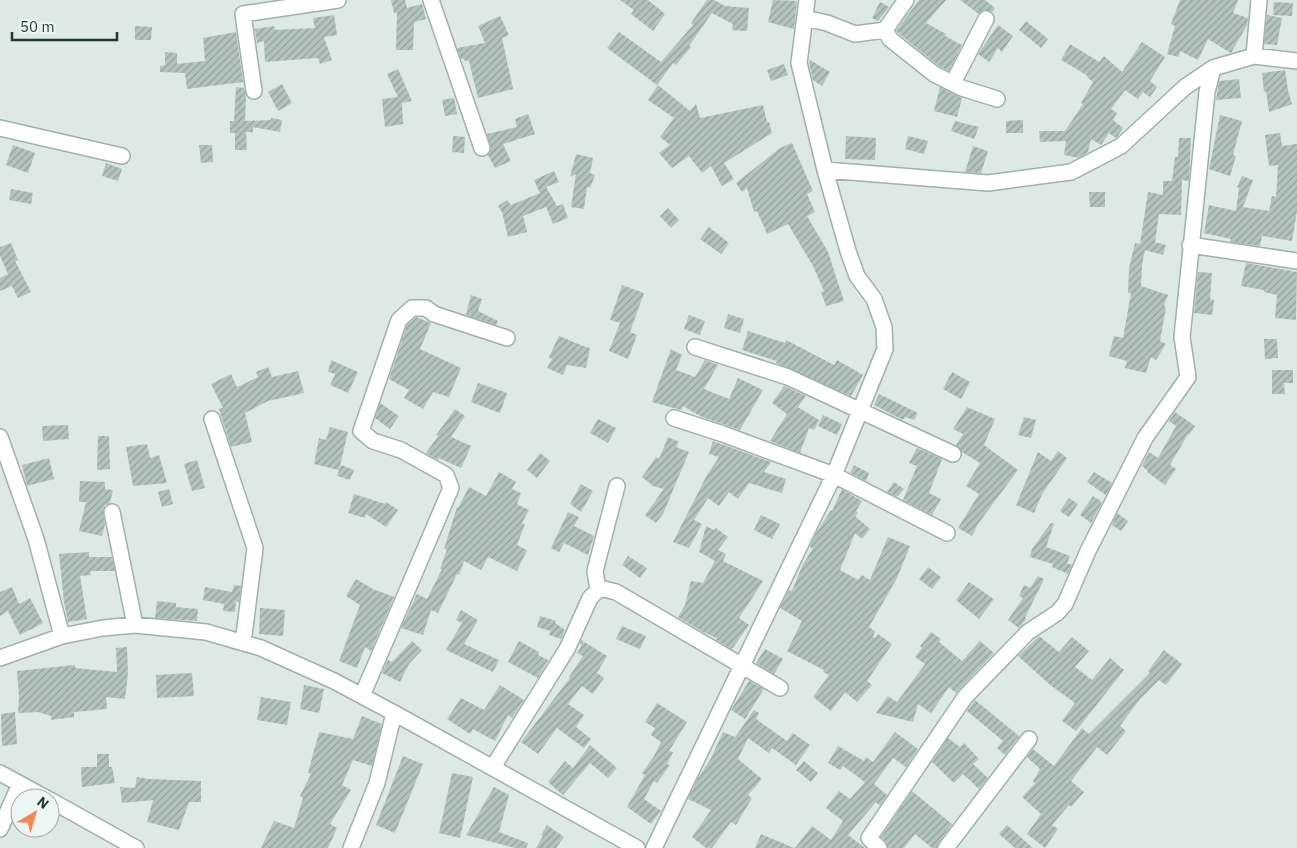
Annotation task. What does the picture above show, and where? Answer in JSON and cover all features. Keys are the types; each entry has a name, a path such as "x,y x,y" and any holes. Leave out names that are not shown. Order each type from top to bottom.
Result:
{"street":[{"path":"254,91 241,7 338,0"},
{"path":"430,0 482,148"},
{"path":"654,848 834,475 885,349 884,327 874,299 857,276 848,251 825,170 799,63 807,0"},
{"path":"805,18 827,23 856,34 886,30 906,0"},
{"path":"1254,56 1259,0"},
{"path":"953,83 986,19"},
{"path":"886,30 890,39 934,74 997,99"},
{"path":"825,170 988,183 1071,172 1121,146 1185,87 1213,68 1254,56 1297,61"},
{"path":"879,848 869,838 965,697 1028,632 1057,613 1065,604 1088,551 1145,438 1188,377 1182,338 1206,92 1213,68"},
{"path":"0,128 122,156"},
{"path":"1190,245 1297,261"},
{"path":"362,696 452,488 446,475 401,450 373,441 360,431 399,320 412,308 426,308 434,314 507,338"},
{"path":"695,347 788,377 953,454"},
{"path":"674,418 834,475 947,533"},
{"path":"212,419 254,548 243,643"},
{"path":"0,437 36,539 62,636"},
{"path":"598,590 595,571 617,486"},
{"path":"112,512 135,625"},
{"path":"493,767 563,655 590,598 598,590 604,589 616,592 780,688"},
{"path":"0,658 62,636 103,628 135,625 206,632 261,648 394,713 637,848"},
{"path":"351,848 377,783 394,713"},
{"path":"946,848 1029,739"},
{"path":"0,773 27,788"},
{"path":"0,829 20,784"},
{"path":"60,806 136,848"}],"building":[{"path":"391,0 405,0 407,8 422,4 426,19 414,22 413,50 396,50 397,13 394,13"},
{"path":"620,0 648,0 665,14 653,31 631,14 634,10"},
{"path":"707,0 714,0 725,6 749,8 747,31 732,30 733,24 712,13 689,46 691,47 676,65 673,63 657,85 607,48 619,32 661,62 693,25 691,23"},
{"path":"773,0 797,1 794,29 768,22"},
{"path":"919,0 946,0 926,23 962,45 949,71 939,66 896,31"},
{"path":"960,0 985,0 995,8 992,12 985,10 979,14"},
{"path":"1180,0 1238,0 1233,13 1248,18 1247,25 1231,53 1208,39 1198,60 1180,51 1179,57 1167,54 1175,26 1171,24"},
{"path":"880,2 889,7 878,21 872,18"},
{"path":"1274,2 1293,3 1292,16 1273,15"},
{"path":"334,15 337,35 324,37 332,60 320,64 318,58 265,62 264,41 257,43 255,29 274,26 275,30 315,28 313,18"},
{"path":"1267,15 1282,18 1277,45 1264,44"},
{"path":"500,16 509,35 502,38 513,89 478,98 469,61 461,59 457,48 485,43 478,26"},
{"path":"1026,21 1048,39 1041,48 1019,30"},
{"path":"998,25 1013,36 1002,52 998,48 989,62 978,54"},
{"path":"135,26 152,27 151,40 135,40"},
{"path":"236,32 243,82 187,89 185,73 160,72 160,66 165,65 165,52 177,53 177,64 205,61 203,38"},
{"path":"1142,42 1165,57 1150,81 1157,87 1150,97 1143,92 1138,99 1125,90 1111,109 1117,113 1113,120 1123,128 1116,138 1109,133 1101,145 1091,139 1088,152 1078,158 1064,155 1066,141 1040,142 1039,131 1065,131 1083,104 1081,103 1093,82 1088,76 1061,60 1070,44 1099,62 1104,56 1122,72"},
{"path":"810,60 830,72 822,86 813,80"},
{"path":"784,64 788,75 771,81 767,70"},
{"path":"398,69 412,101 402,103 403,124 385,127 382,99 398,97 387,74"},
{"path":"1285,70 1292,104 1269,112 1262,73"},
{"path":"1239,79 1241,98 1216,100 1219,81"},
{"path":"282,84 292,103 278,111 268,92"},
{"path":"658,85 690,111 696,104 700,118 763,105 772,133 724,163 734,179 722,186 711,166 702,173 689,156 672,168 659,153 670,145 660,137 674,118 648,100"},
{"path":"236,87 244,88 246,96 245,121 271,120 271,118 282,120 280,132 253,127 253,132 246,132 247,150 235,150 235,133 230,133 230,121 234,121"},
{"path":"940,87 962,98 957,117 934,111"},
{"path":"454,98 457,114 445,116 442,100"},
{"path":"528,114 535,134 503,144 511,161 495,168 488,155 491,149 487,134 517,127 515,119"},
{"path":"1220,115 1242,121 1233,155 1236,156 1230,176 1209,169"},
{"path":"1023,120 1023,133 1006,133 1006,121"},
{"path":"955,121 979,127 974,139 951,131"},
{"path":"1280,133 1282,146 1297,144 1297,211 1292,241 1262,236 1260,246 1230,242 1231,239 1204,233 1209,205 1236,211 1239,188 1237,187 1242,176 1253,180 1243,207 1269,211 1272,196 1276,197 1278,165 1269,166 1265,135"},
{"path":"453,136 465,137 464,153 452,152"},
{"path":"846,136 876,138 875,160 845,159"},
{"path":"908,136 928,141 924,154 905,149"},
{"path":"1179,138 1191,138 1189,181 1182,180 1181,215 1159,214 1155,242 1166,245 1163,255 1145,250 1142,265 1141,286 1168,295 1164,306 1166,307 1160,341 1166,344 1156,360 1151,357 1146,373 1125,368 1127,361 1109,356 1114,336 1123,338 1131,293 1128,293 1129,268 1135,243 1140,244 1148,192 1163,195 1163,181 1172,181 1175,157 1178,157"},
{"path":"792,143 813,191 807,194 815,212 807,216 828,252 844,301 826,306 821,292 824,291 813,266 788,224 767,234 757,211 754,212 747,188 742,192 736,183 780,148"},
{"path":"13,145 35,153 28,173 6,165"},
{"path":"199,145 212,145 213,162 201,163"},
{"path":"973,146 988,151 981,173 965,172"},
{"path":"576,154 593,158 590,173 595,175 590,188 587,187 584,209 571,207 576,174 570,177"},
{"path":"106,163 122,169 118,181 102,176"},
{"path":"554,171 559,182 546,187 557,206 563,204 568,218 553,224 546,207 523,216 527,232 508,237 502,212 498,206 507,200 511,205 540,193 534,180"},
{"path":"11,189 33,193 31,204 9,200"},
{"path":"1089,192 1105,192 1105,207 1090,207"},
{"path":"668,208 679,220 671,228 660,216"},
{"path":"709,227 729,243 721,254 700,239"},
{"path":"11,243 18,260 15,261 31,292 18,298 12,286 0,291 0,278 8,274 0,256 0,247"},
{"path":"1246,263 1297,272 1296,320 1275,318 1277,295 1264,292 1264,290 1241,286"},
{"path":"1198,272 1212,273 1210,299 1214,300 1212,315 1194,313"},
{"path":"622,285 644,293 630,332 637,335 628,359 609,351 620,323 610,320"},
{"path":"471,295 482,299 478,311 498,321 496,325 466,315"},
{"path":"728,314 744,319 740,333 724,328"},
{"path":"689,315 705,321 700,335 684,329"},
{"path":"416,317 431,323 420,349 461,368 449,397 433,392 423,409 404,398 409,390 389,379 407,325"},
{"path":"748,331 785,343 786,340 834,365 837,360 863,375 851,396 776,363 777,361 742,350"},
{"path":"559,336 590,348 586,368 567,365 563,375 547,368 552,359 549,357"},
{"path":"1264,339 1277,339 1278,358 1265,359"},
{"path":"671,349 682,355 676,370 695,377 705,360 718,365 704,389 729,399 738,378 763,390 740,430 702,417 683,406 681,410 652,402"},
{"path":"331,360 358,372 348,393 330,385 335,374 328,372"},
{"path":"268,367 272,377 298,371 304,393 268,401 245,413 252,442 231,447 219,409 223,408 211,384 231,374 237,387 258,377 256,372"},
{"path":"1272,370 1293,370 1293,383 1284,383 1285,394 1272,394"},
{"path":"952,372 970,382 961,399 943,389"},
{"path":"478,383 507,393 500,413 471,402"},
{"path":"784,386 806,396 798,407 819,420 814,430 809,428 800,453 770,441 787,414 772,403"},
{"path":"879,394 918,413 914,420 905,417 903,420 874,405"},
{"path":"380,403 399,416 390,429 375,418"},
{"path":"967,407 995,419 984,445 1018,470 978,524 972,536 958,528 979,494 966,486 980,463 962,452 956,445 963,434 953,429"},
{"path":"455,409 465,416 451,437 471,446 461,468 439,458 438,460 426,453 438,436 436,435"},
{"path":"1175,412 1195,426 1188,434 1170,465 1176,469 1165,485 1142,466 1149,452 1158,458 1176,426 1169,421"},
{"path":"823,415 842,424 837,435 818,426"},
{"path":"1024,417 1036,420 1031,438 1018,435"},
{"path":"598,419 616,428 608,443 590,433"},
{"path":"68,425 69,439 43,441 42,426"},
{"path":"330,427 348,432 339,470 314,464 319,438 326,440"},
{"path":"98,436 109,436 110,469 97,470"},
{"path":"668,437 679,442 676,447 689,452 663,514 656,523 645,515 664,489 653,486 642,477 656,457 659,459"},
{"path":"713,441 771,462 764,472 786,479 782,493 749,483 738,499 729,492 719,506 708,498 694,520 702,524 689,548 673,542 707,475 719,457 709,454"},
{"path":"147,444 150,458 159,455 167,483 133,486 126,447"},
{"path":"917,448 942,459 929,493 941,499 932,515 903,500 917,466 909,463"},
{"path":"1058,451 1067,458 1042,494 1034,513 1016,505 1038,452 1051,461"},
{"path":"540,453 550,461 537,478 527,470"},
{"path":"49,458 54,479 27,486 22,465"},
{"path":"197,460 205,488 192,491 184,464"},
{"path":"341,465 354,470 350,480 337,476"},
{"path":"854,465 869,473 866,481 850,473"},
{"path":"499,472 516,482 512,489 521,493 517,504 529,510 522,523 525,524 517,545 527,550 517,571 488,557 481,570 464,561 459,575 457,574 438,613 431,610 423,635 401,628 417,594 427,599 442,569 440,569 447,549 444,549 457,507 469,487 486,496"},
{"path":"1094,472 1112,483 1106,495 1087,482"},
{"path":"80,481 105,482 105,489 113,490 110,503 105,505 103,510 105,524 102,536 79,531 86,502 79,502"},
{"path":"894,482 904,489 897,497 887,492"},
{"path":"581,484 593,491 581,512 570,504"},
{"path":"169,489 173,504 162,507 158,492"},
{"path":"842,489 862,501 855,516 870,529 862,539 855,533 840,570 858,580 862,575 870,580 888,537 910,546 897,578 869,627 875,631 873,637 875,638 878,634 892,644 867,681 872,685 857,702 845,692 831,711 813,697 829,675 823,672 824,670 787,651 802,621 780,608 789,590 792,591 802,566 813,548 810,547 815,535 832,511"},
{"path":"354,494 385,504 386,502 398,510 386,527 366,514 365,518 348,513"},
{"path":"1093,496 1102,502 1091,523 1080,515"},
{"path":"1069,498 1078,504 1069,517 1060,511"},
{"path":"568,512 579,517 574,526 594,536 588,555 564,543 559,552 551,548"},
{"path":"1117,513 1128,521 1121,531 1112,525"},
{"path":"761,515 780,524 772,539 754,530"},
{"path":"1051,523 1054,524 1046,547 1070,556 1067,563 1072,565 1068,574 1052,567 1053,564 1030,557 1032,549"},
{"path":"706,526 714,530 716,528 728,537 718,550 726,554 723,561 763,581 739,618 749,625 732,649 716,640 717,638 678,617 685,605 691,581 703,583 715,561 699,552"},
{"path":"89,552 89,557 112,557 115,571 90,571 91,575 80,576 87,619 68,622 59,554"},
{"path":"628,556 647,568 640,578 622,565"},
{"path":"928,567 941,577 932,589 919,579"},
{"path":"1038,576 1044,579 1026,619 1019,628 1008,620 1023,598 1019,596 1024,585 1030,588"},
{"path":"356,579 373,589 394,597 371,651 365,647 357,668 339,661 360,605 346,596"},
{"path":"969,582 994,599 979,619 956,600"},
{"path":"234,585 241,586 239,602 236,601 235,612 223,611 224,604 203,600 205,587 232,592"},
{"path":"12,587 19,604 30,598 43,623 20,635 8,611 0,616 0,592"},
{"path":"157,601 176,603 176,607 198,609 197,621 155,618"},
{"path":"260,608 285,610 283,636 259,634"},
{"path":"461,610 478,620 464,644 499,660 493,672 446,650 462,623 456,620"},
{"path":"540,616 556,621 555,623 565,630 561,639 549,635 551,629 550,631 537,627"},
{"path":"622,626 646,636 640,649 616,639"},
{"path":"931,632 941,639 939,642 962,661 980,641 994,653 956,693 949,687 931,713 918,704 913,722 876,713 888,696 897,702 925,664 915,657 922,648 920,646"},
{"path":"1039,636 1059,652 1072,637 1089,651 1075,667 1092,680 1110,658 1124,670 1076,731 1062,721 1075,703 1049,684 1018,656"},
{"path":"581,640 607,656 597,673 604,678 593,694 582,686 568,704 584,715 576,727 591,739 584,748 557,728 538,754 521,742 570,678 583,656 577,653 582,645 580,644"},
{"path":"412,641 422,650 409,664 400,682 382,673 388,660 392,662"},
{"path":"519,641 539,652 538,655 548,660 538,678 508,662"},
{"path":"127,647 128,673 125,699 106,697 107,709 74,712 74,717 51,720 51,716 38,712 18,713 17,671 75,665 75,668 117,672 116,648"},
{"path":"765,649 783,659 774,674 756,663"},
{"path":"1164,650 1182,664 1166,685 1159,680 1140,699 1120,726 1126,731 1107,755 1097,747 1071,781 1084,792 1071,807 1069,805 1052,825 1058,829 1045,848 1027,834 1041,814 1022,797 1035,783 1033,781 1040,769 1027,757 1033,749 1054,766 1082,728 1089,734 1150,673 1148,671"},
{"path":"192,673 194,696 157,698 156,675"},
{"path":"749,681 764,689 745,719 731,710"},
{"path":"304,685 324,689 319,713 300,709"},
{"path":"500,685 524,700 512,718 508,715 495,741 473,729 470,734 447,719 461,698 484,710"},
{"path":"261,697 291,702 287,725 257,720"},
{"path":"975,700 1019,736 1005,755 997,748 1003,741 967,711"},
{"path":"657,703 687,722 669,751 673,752 667,764 670,765 657,783 654,781 644,799 661,811 651,824 627,807 645,775 642,773 661,742 651,735 655,728 645,722"},
{"path":"754,710 759,713 756,719 787,741 793,733 810,745 796,765 772,748 769,753 748,738 738,759 762,779 748,795 752,798 736,825 731,822 712,848 706,848 692,837 711,810 688,799 723,732 735,737"},
{"path":"15,712 17,744 2,746 1,714"},
{"path":"362,716 382,724 372,766 353,760 342,785 351,790 330,824 337,828 328,848 261,848 274,821 294,828 303,798 300,796 311,774 308,773 319,732 353,739"},
{"path":"895,732 918,749 906,767 893,758 874,784 887,795 880,806 876,802 848,835 865,848 795,848 812,826 831,840 843,821 826,808 839,791 850,799 865,782 843,766 840,770 828,763 838,746 864,761 866,757 873,762"},
{"path":"948,738 960,747 964,743 979,759 973,764 988,778 979,789 963,774 954,783 932,762"},
{"path":"590,745 617,768 608,778 590,763 563,795 548,782 565,761 573,768"},
{"path":"97,754 109,754 109,767 112,767 115,783 82,787 81,767 97,767"},
{"path":"403,756 423,764 395,833 376,825"},
{"path":"804,761 818,773 811,782 796,770"},
{"path":"452,773 473,777 460,838 439,833"},
{"path":"137,777 201,781 201,802 189,802 179,830 147,822 153,800 122,803 120,787 135,788"},
{"path":"494,787 509,795 499,832 528,843 526,848 515,848 466,835"},
{"path":"912,791 952,824 937,848 932,848 915,834 904,848 888,848 886,842 881,837"},
{"path":"547,825 564,837 556,848 536,848 543,836 541,835"},
{"path":"1007,825 1033,848 1015,848 999,834"},
{"path":"761,834 794,848 755,848"}]}
